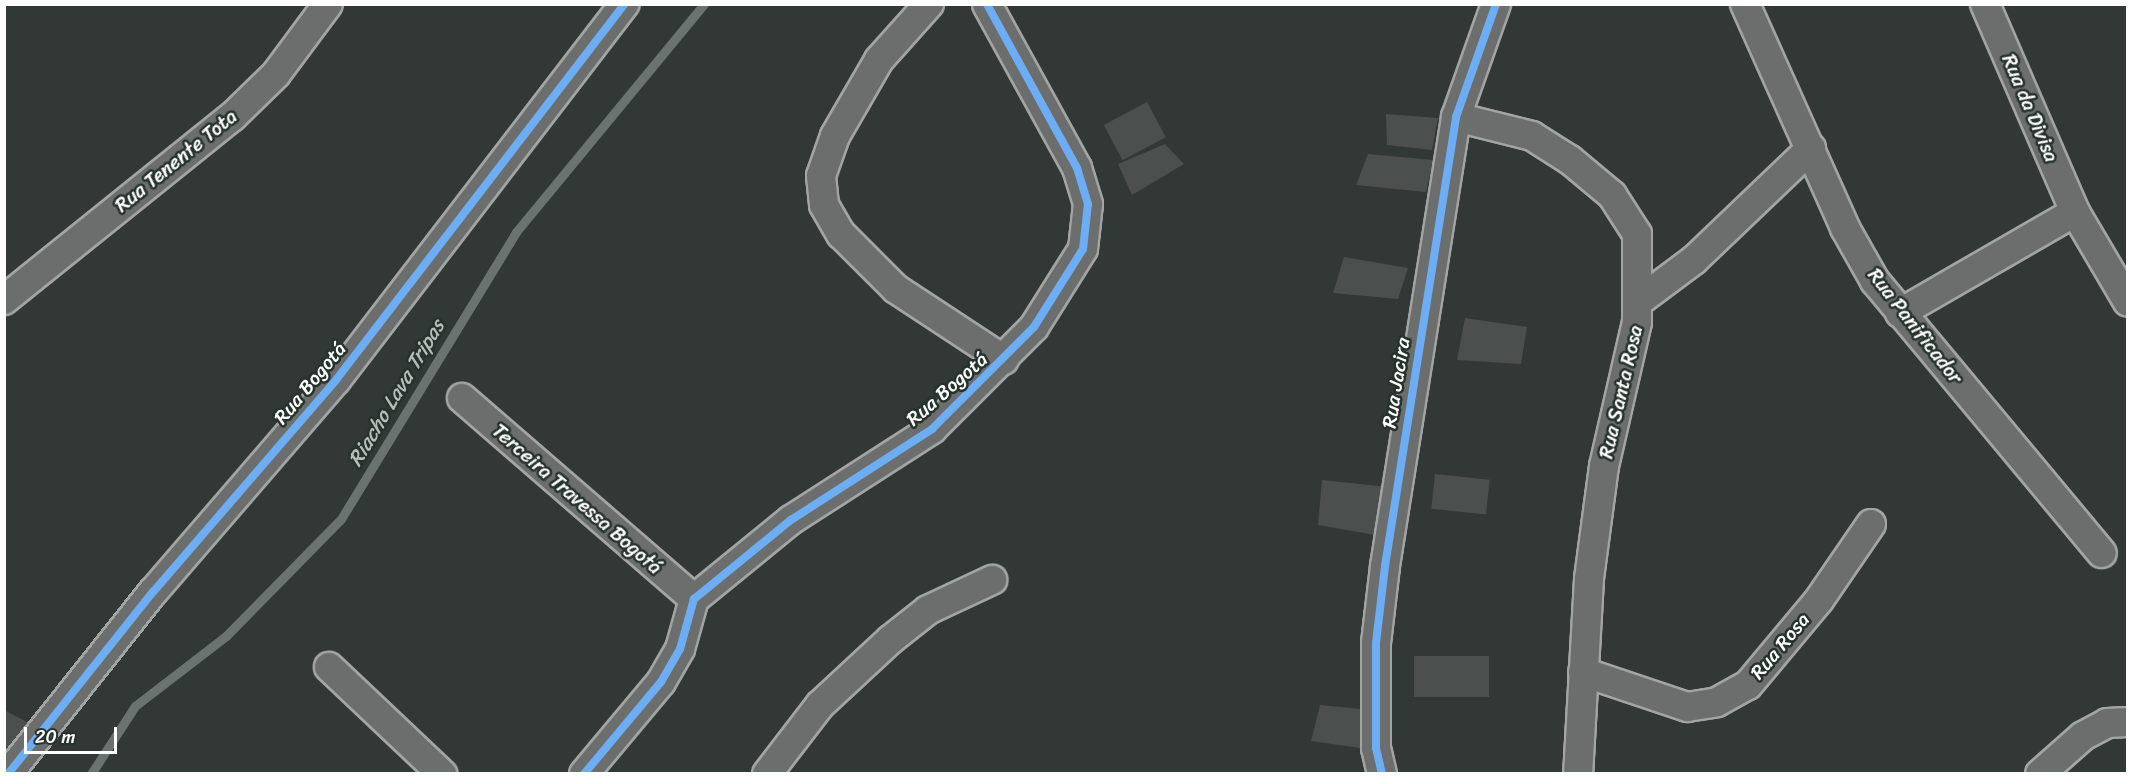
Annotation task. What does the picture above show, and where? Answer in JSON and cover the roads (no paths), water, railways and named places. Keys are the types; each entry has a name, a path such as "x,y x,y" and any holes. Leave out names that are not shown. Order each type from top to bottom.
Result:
{"street":[{"name":"Rua Tenente Tota","path":"4,300 232,117 276,74 328,4"},
{"name":"Rua Bogotá","path":"8,774 153,592 336,380 625,4"},
{"path":"929,4 879,60 835,136 821,176 824,206 841,234 896,289 1004,360"},
{"name":"Rua Bogotá","path":"694,598 791,520 932,429 1004,360 1034,327 1083,249 1088,204 1077,168 987,4"},
{"name":"Rua Jacira","path":"1382,774 1376,748 1377,643 1385,566 1456,117 1496,4"},
{"name":"Rua Panificador","path":"1745,4 1845,228 1900,313 2102,553"},
{"name":"Rua da Divisa","path":"1985,4 2075,212 2127,302"},
{"name":"Rua Santa Rosa","path":"1456,117 1532,136 1612,195 1637,234 1639,301 1604,466 1583,672 1578,774"},
{"path":"1639,301 1694,260 1811,148"},
{"path":"1900,313 2075,212"},
{"name":"Terceira Travessa Bogotá","path":"462,398 557,486 694,598"},
{"name":"Rua Rosa","path":"1583,672 1687,707 1717,702 1748,684 1818,600 1871,524"},
{"path":"774,771 820,705 890,640 928,610 992,580"},
{"path":"584,774 661,682 680,649 694,598"},
{"path":"329,667 442,774"},
{"path":"2040,774 2083,736 2107,723 2127,722"}],"waterway":[{"name":"Riacho Lava Tripas","path":"91,774 135,706 226,636 341,519 516,232 704,4"}]}
